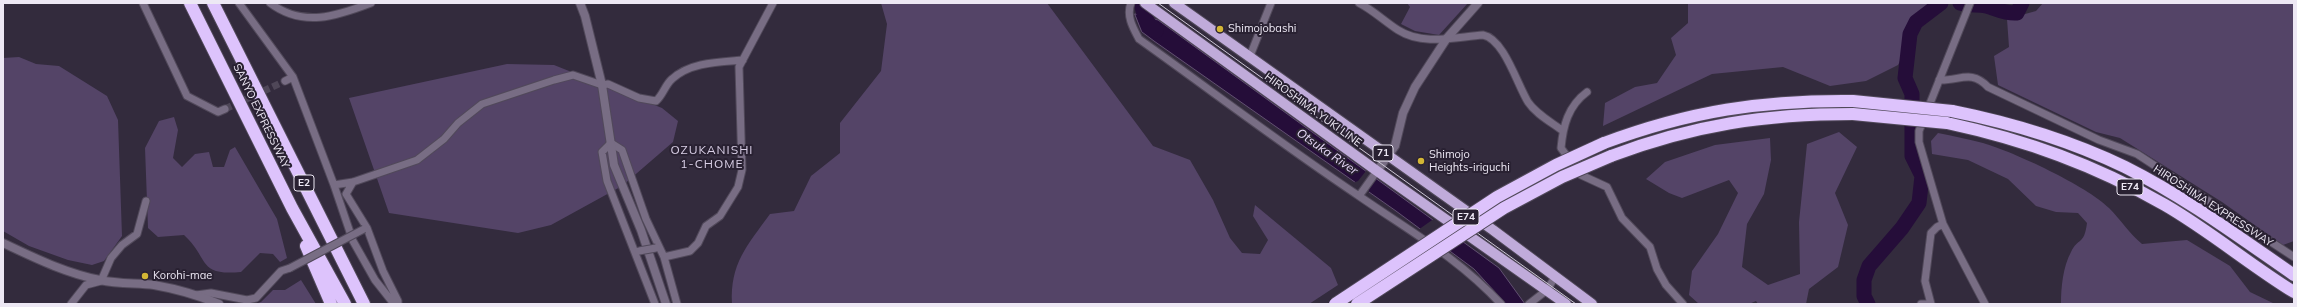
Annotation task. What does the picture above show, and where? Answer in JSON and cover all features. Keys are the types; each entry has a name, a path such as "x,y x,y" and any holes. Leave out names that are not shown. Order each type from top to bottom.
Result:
{"highway":[{"name":"SANYO EXPRESSWAY","path":"190,3 292,208 345,304"},
{"name":"SANYO EXPRESSWAY","path":"213,3 244,62 364,304"},
{"path":"244,62 370,304"},
{"name":"HIROSHIMA EXPRESSWAY","path":"1335,304 1497,197 1556,165 1604,144 1672,121 1712,111 1758,104 1806,100 1853,101 1952,110 1994,119 2037,131 2125,168 2179,198 2294,275"},
{"name":"E74","path":"1357,304 1504,208 1562,177 1611,156 1675,134 1760,118 1806,114 1853,114 1947,123 2032,144 2073,159 2120,181 2166,206 2213,236 2294,292"},
{"path":"292,208 331,304"}],"main road":[{"name":"HIROSHIMA YUKI LINE","path":"1146,3 1376,173 1566,304"},
{"name":"HIROSHIMA YUKI LINE","path":"1174,3 1493,230 1592,304"}],"street":[{"path":"143,3 187,96 218,112 224,109"},
{"path":"239,3 293,77 334,185 353,242 375,280 394,304"},
{"path":"270,3 290,14 318,19 336,16 371,3"},
{"path":"580,3 585,16 602,85 614,165 641,230 666,304"},
{"path":"664,257 690,251 698,244 706,226 720,216 738,187 742,170 739,66 773,3"},
{"path":"1131,3 1128,10 1131,25 1139,39 1466,269 1501,304"},
{"path":"1250,56 1271,3"},
{"path":"1359,3 1399,31 1413,37 1431,40 1483,35 1491,36 1499,46 1528,102 1536,112 1563,131"},
{"path":"1361,194 1389,157 1395,146 1403,113 1415,87 1447,38 1478,3"},
{"path":"1969,5 1944,73 1938,80 1919,131 1919,142 1943,224 1985,304"},
{"path":"334,185 353,182 417,160 444,139 458,123 482,104 573,75 602,85 608,84 639,98 656,101 661,96 671,79 684,71 703,64 743,60"},
{"path":"1938,80 1952,80 1966,76 1980,78 1988,87 2099,140 2136,154 2294,257"},
{"path":"285,81 293,77"},
{"path":"1587,92 1578,99 1568,115 1563,131 1562,148 1581,175 1607,187 1622,218 1650,247 1656,269 1666,285 1683,304"},
{"path":"610,143 622,150 646,219 658,248 664,257 677,304"},
{"path":"610,143 602,152 607,181 637,251 655,304"},
{"path":"353,182 346,194 365,229 398,301 398,304"},
{"path":"71,304 86,286 102,280 111,258 122,245 137,234 146,201"},
{"path":"1921,304 1931,304 1929,289 1925,281 1931,233 1943,224"},
{"path":"196,295 211,293 247,300 256,298 281,271 290,268 365,229"},
{"path":"3,243 52,267 102,280 153,285 196,295 219,304"},
{"path":"637,251 658,248"},
{"path":"1531,302 1547,290 1555,277"}],"shaded area":[{"path":"881,3 1047,3 1153,146 1190,160 1213,200 1230,238 1242,253 1260,254 1268,240 1253,216 1255,205 1331,268 1338,285 1309,304 732,304 734,277 737,266 747,246 770,214 794,211 811,176 840,153 840,123 881,71 887,24"},
{"path":"1407,3 1468,3 1439,35 1415,31 1401,24 1410,7"},
{"path":"1688,3 1930,3 1898,65 1866,81 1830,86 1783,67 1712,74 1603,126 1605,103 1635,87 1657,83 1676,55 1671,38 1688,23"},
{"path":"2043,3 2294,3 2294,241 2283,245 2222,202 2120,138 2096,132 1998,85 1994,56 2009,47 2007,19 2036,11"},
{"path":"19,57 36,64 59,66 107,96 118,120 122,236 104,261 92,265 68,260 29,246 3,231 3,58"},
{"path":"507,64 554,65 662,108 678,121 673,142 622,186 551,225 518,233 389,213 349,98"},
{"path":"174,117 178,130 173,158 182,167 195,154 209,152 213,167 224,167 230,150 235,147 277,219 287,258 280,262 273,254 260,253 241,272 227,273 217,271 210,268 206,264 184,235 158,237 148,228 145,148 159,121"},
{"path":"1839,132 1857,147 1835,193 1848,225 1838,267 1809,289 1806,304 1758,304 1756,301 1749,304 1699,304 1689,295 1692,271 1718,234 1738,193 1729,180 1682,198 1669,193 1646,179 1665,162 1715,145 1770,138 1771,160 1764,194 1747,224 1742,267 1768,285 1800,274 1799,222 1807,144"},
{"path":"1938,133 1996,147 2068,180 2099,199 2142,244 2187,240 2230,266 2250,292 2275,304 2061,304 2062,284 2066,264 2074,247 2084,235 2087,223 2078,213 2056,212 2036,206 2008,179 1968,160 1932,154 1931,141"},
{"path":"301,280 316,304 255,304 261,302 273,290 285,290"}],"water":[{"path":"1135,14 1158,20 1499,268 1525,304 1506,304 1474,269 1396,211 1142,32"}],"pier":[{"path":"1365,167 1381,179 1376,179 1369,189 1369,194 1353,183 1358,181 1366,171"},
{"path":"1435,218 1462,238 1444,250 1418,230"}],"waterway":[{"name":"Otsuka River","path":"1141,3 1144,15 1156,31"},
{"path":"1868,304 1864,296 1864,280 1869,266 1902,228 1919,203 1922,176 1912,156 1912,94 1905,78 1910,34 1916,22 1941,3"},
{"path":"1960,3 1983,5 2013,13 2017,13 2022,3"}],"tunnel":[{"path":"225,109 285,81"}],"tram line":[{"path":"1158,3 1576,304"}],"place":[{"name":"Shimojobashi","path":"1220,29"},
{"name":"Shimojo Heights-iriguchi","path":"1421,161"},
{"name":"Korohi-mae","path":"145,276"}],"district":[{"name":"OZUKANISHI 1-CHOME","path":"712,157"}]}
